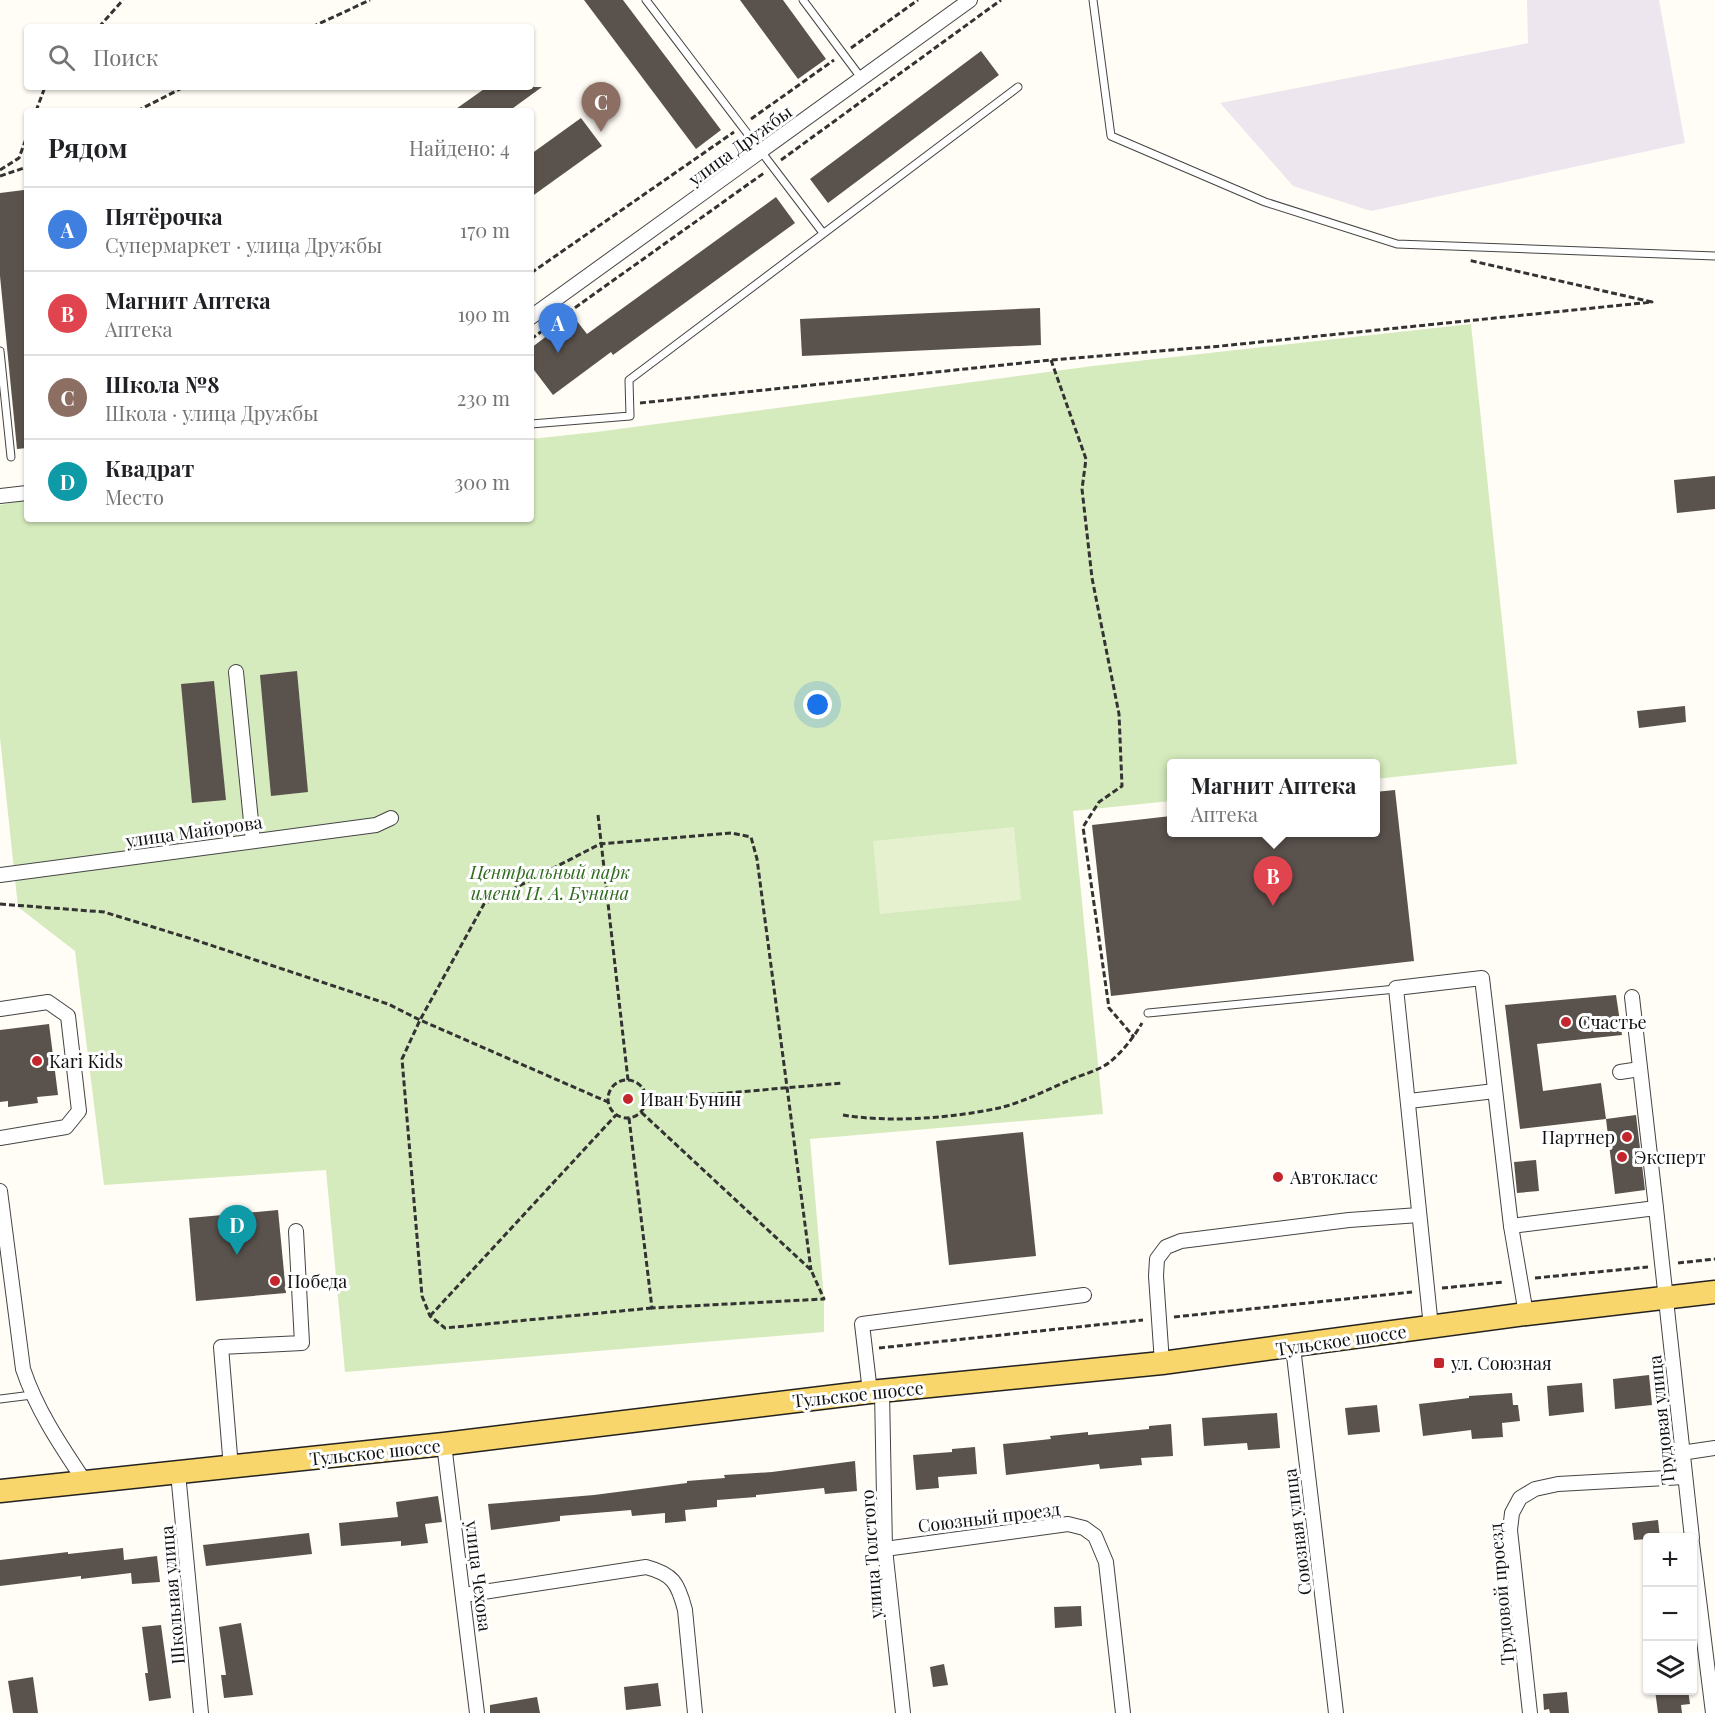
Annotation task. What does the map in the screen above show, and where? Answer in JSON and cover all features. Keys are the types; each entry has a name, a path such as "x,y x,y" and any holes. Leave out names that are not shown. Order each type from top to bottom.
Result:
{"main road":[{"name":"Тульское шоссе","path":"0,1491 444,1444 876,1392 1162,1363 1526,1314 1715,1292"}],"street":[{"name":"улица Дружбы","path":"534,315 862,79 964,2"},
{"path":"0,496 24,493"},
{"path":"236,672 253,841"},
{"name":"улица Майорова","path":"0,875 376,825 391,818"},
{"path":"1431,1327 1396,988 1482,978 1511,1226 1526,1314"},
{"name":"Трудовая улица","path":"1632,997 1691,1533"},
{"path":"0,1009 48,1002 68,1016 79,1112 66,1127 0,1137"},
{"path":"1620,1072 1640,1069"},
{"path":"1409,1101 1495,1092"},
{"path":"0,1191 23,1369 32,1395 57,1440 85,1482"},
{"path":"1511,1226 1656,1208"},
{"path":"1162,1363 1156,1276 1157,1259 1166,1247 1181,1241 1326,1223 1419,1215"},
{"path":"231,1468 221,1347 302,1343 296,1231"},
{"name":"улица Толстого","path":"903,1713 885,1549 876,1392 862,1324 1084,1295"},
{"name":"Союзная улица","path":"1293,1347 1336,1713"},
{"name":"улица Чехова","path":"444,1444 477,1713"},
{"path":"1681,1453 1715,1448"},
{"name":"Школьная улица","path":"178,1473 201,1713"},
{"name":"Трудовой проезд","path":"1530,1713 1510,1530 1512,1513 1520,1498 1535,1489 1557,1484 1684,1477"},
{"name":"Союзный проезд","path":"885,1549 1068,1524 1084,1528 1095,1536 1106,1562 1123,1713"},
{"path":"464,1595 646,1567 661,1571 674,1580 685,1610 695,1713"},
{"path":"1697,1583 1713,1713"}],"lane":[{"path":"646,0 823,234"},
{"path":"803,0 862,79"},
{"path":"1093,0 1111,136 1265,202 1397,244 1715,256"},
{"path":"534,424 630,416 629,380 1018,87"},
{"path":"0,351 11,457"},
{"path":"1148,1013 1396,988"},
{"path":"0,1399 32,1395"}],"path":[{"path":"102,24 123,0"},
{"path":"318,24 370,0"},
{"path":"534,271 918,0"},
{"path":"37,108 44,90"},
{"path":"143,108 178,90"},
{"path":"0,170 19,158 24,144"},
{"path":"0,176 24,168"},
{"path":"630,404 1051,360 1221,346 1652,302 1466,260"},
{"path":"1051,360 1086,459 1082,489 1092,578 1119,714 1122,786 1099,802 1083,827 1109,1008 1134,1037"},
{"path":"597,815 628,1080"},
{"path":"731,833 751,837 757,859 811,1270 824,1299 652,1308 445,1328 430,1316 422,1296 402,1059 420,1020 484,904 600,843 731,833"},
{"path":"0,904 105,912 388,1004 608,1101"},
{"path":"843,1115 862,1118 910,1118 953,1115 1001,1107 1108,1063 1134,1037 1148,1013"},
{"path":"628,1080 641,1086 646,1100 641,1112 629,1118 616,1115 608,1101 613,1086 628,1080"},
{"path":"646,1100 842,1083"},
{"path":"641,1112 811,1270"},
{"path":"430,1316 616,1115"},
{"path":"629,1118 652,1308"},
{"path":"866,1350 1715,1259"}],"shaded area":[{"path":"1527,0 1659,0 1685,143 1371,211 1293,186 1220,103 1528,43"}],"green space":[{"name":"Центральный парк имени И. А. Бунина","path":"1471,324 1517,764 1380,778 1380,759 1167,759 1167,801 1073,811 1103,1114 810,1139 824,1299 824,1332 345,1372 326,1170 104,1185 75,951 18,907 0,738 0,505 24,501 24,522 534,522 534,439 1093,366"},
{"path":"1014,827 1021,900 880,914 873,841"}],"building":[{"path":"584,0 623,0 721,130 696,149"},
{"path":"740,0 783,0 826,59 798,79"},
{"path":"981,51 999,75 828,203 810,179"},
{"path":"534,87 542,87 513,108 457,108 483,90 534,90"},
{"path":"581,118 602,146 534,195 534,152"},
{"path":"24,190 24,448 17,449 0,276 0,193"},
{"path":"776,197 795,223 613,355 611,352 553,395 534,370 534,346 573,316 587,334"},
{"path":"1040,308 1041,345 802,356 800,319"},
{"path":"1715,476 1715,509 1677,513 1674,480"},
{"path":"297,671 308,792 271,796 260,675"},
{"path":"214,681 226,800 192,803 181,684"},
{"path":"1685,706 1686,722 1639,728 1637,711"},
{"path":"1395,790 1414,961 1111,996 1092,825 1167,816 1167,837 1380,837 1380,792"},
{"path":"1616,995 1622,1035 1537,1044 1543,1091 1601,1083 1606,1119 1520,1129 1505,1005"},
{"path":"49,1024 58,1095 37,1097 38,1103 8,1107 8,1101 0,1102 0,1030"},
{"path":"1636,1115 1645,1190 1615,1194 1606,1119"},
{"path":"1023,1132 1036,1256 949,1265 936,1141"},
{"path":"1536,1160 1539,1191 1517,1193 1514,1162"},
{"path":"278,1210 286,1293 196,1301 189,1218"},
{"path":"1649,1375 1652,1405 1615,1409 1613,1379"},
{"path":"1582,1383 1584,1412 1549,1416 1547,1386"},
{"path":"1512,1393 1513,1405 1518,1405 1520,1421 1502,1423 1503,1437 1472,1439 1471,1430 1423,1436 1419,1404 1469,1398 1469,1396"},
{"path":"1377,1405 1380,1432 1348,1435 1345,1408"},
{"path":"1277,1413 1280,1448 1248,1450 1247,1443 1204,1446 1202,1418"},
{"path":"1171,1424 1173,1456 1141,1458 1142,1465 1100,1469 1099,1464 1006,1475 1003,1444 1051,1439 1050,1436 1149,1429 1149,1426"},
{"path":"975,1447 977,1474 938,1477 939,1488 916,1490 913,1455 952,1452 952,1449"},
{"path":"855,1461 857,1491 825,1494 824,1488 717,1500 717,1507 685,1510 686,1521 665,1523 665,1513 632,1516 631,1510 560,1516 560,1521 491,1530 488,1504 594,1495 687,1483 687,1481 725,1478 724,1475 772,1472"},
{"path":"438,1496 442,1522 425,1524 428,1543 401,1546 401,1541 341,1546 339,1523 398,1517 396,1502"},
{"path":"1658,1520 1659,1533 1643,1533 1643,1539 1634,1540 1632,1523"},
{"path":"309,1533 312,1554 206,1566 203,1545"},
{"path":"123,1548 124,1560 157,1556 160,1582 132,1584 131,1573 81,1579 81,1576 0,1586 0,1560"},
{"path":"1081,1606 1082,1626 1055,1628 1054,1607"},
{"path":"241,1623 253,1695 224,1698 221,1675 226,1675 219,1627"},
{"path":"161,1625 171,1698 149,1701 142,1627"},
{"path":"944,1664 948,1685 933,1687 930,1667"},
{"path":"33,1677 38,1713 13,1713 8,1681"},
{"path":"658,1683 661,1706 626,1710 624,1687"},
{"path":"1567,1692 1569,1713 1550,1713 1549,1709 1544,1710 1543,1694"},
{"path":"1656,1695 1689,1695 1690,1704 1681,1705 1682,1713 1658,1713"},
{"path":"537,1697 540,1713 490,1713 490,1705"}],"place":[{"name":"Школа №8","path":"601,132"},
{"name":"Пятёрочка","path":"558,353"},
{"name":"Магнит Аптека","path":"1273,906"},
{"name":"Счастье","path":"1566,1022"},
{"name":"Kari Kids","path":"37,1061"},
{"name":"Иван Бунин","path":"628,1099"},
{"name":"Партнер","path":"1627,1137"},
{"name":"Эксперт","path":"1622,1157"},
{"name":"Автокласс","path":"1278,1177"},
{"name":"Квадрат","path":"237,1255"},
{"name":"Победа","path":"275,1281"},
{"name":"ул. Союзная","path":"1439,1363"}]}
